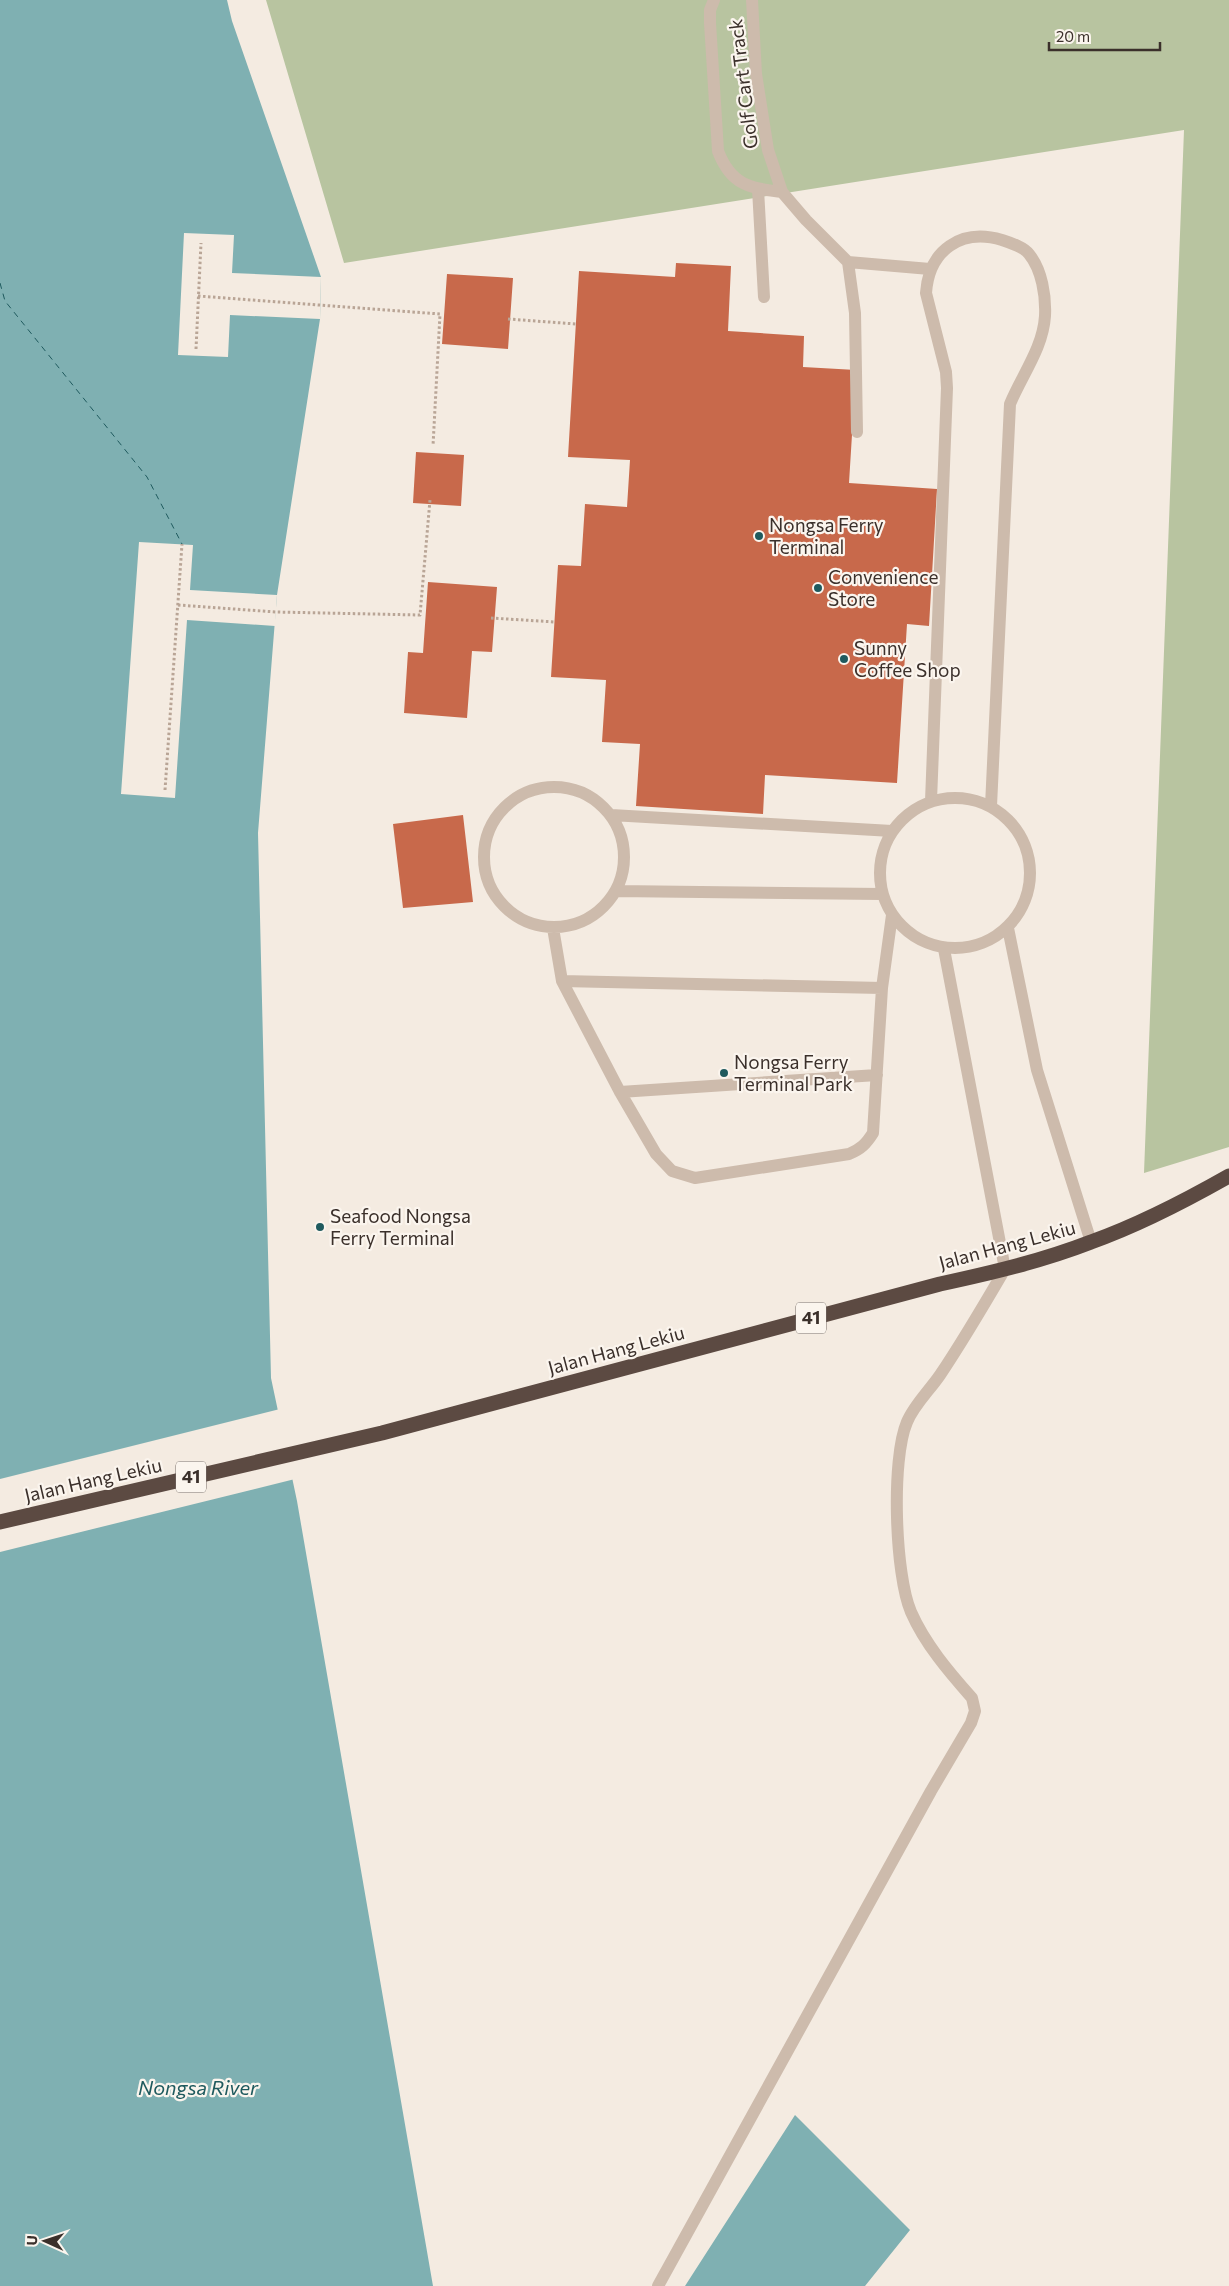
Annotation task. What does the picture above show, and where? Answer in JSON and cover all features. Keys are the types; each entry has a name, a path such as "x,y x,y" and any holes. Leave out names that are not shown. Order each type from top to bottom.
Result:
{"highway":[{"name":"Jalan Hang Lekiu","path":"0,1522 382,1433 930,1286 1005,1269 1091,1242 1184,1201 1229,1176"}],"lane":[{"path":"714,0 710,10 710,23 718,151 723,164 732,176 746,186 782,192"},
{"name":"Golf Cart Track","path":"752,0 756,74 768,150 782,192 806,220 848,262"},
{"path":"758,189 764,297"},
{"path":"930,801 947,388 946,372 926,293 930,269 941,253 955,241 969,237 989,236 1009,242 1028,252 1037,266 1044,292 1045,316 1042,334 1010,404 991,806"},
{"path":"857,432 855,312 848,262 930,269"},
{"path":"563,787 589,796 611,815 622,839 624,865 616,891 590,918 553,928 525,922 502,906 487,880 484,852 492,825 509,803 534,789 563,787"},
{"path":"961,797 991,806 1017,829 1030,862 1027,898 1008,928 978,946 944,949 914,937 892,915 882,894 879,872 883,851 892,831 915,808 930,801 961,797"},
{"path":"611,815 892,831"},
{"path":"616,891 882,894"},
{"path":"553,928 562,981 620,1092 656,1154 672,1171 695,1178 849,1154 862,1148 873,1133 882,988 892,915"},
{"path":"1008,928 1037,1070 1091,1242"},
{"path":"658,2286 971,1722 975,1711 972,1698 922,1634 910,1610 902,1574 896,1493 899,1452 907,1422 939,1376 1005,1269 944,949"},
{"path":"562,981 882,988"},
{"path":"620,1092 877,1075"}],"path":[{"path":"196,349 201,244"},
{"path":"198,296 440,314 433,446"},
{"path":"508,319 576,324"},
{"path":"178,605 276,612 420,615 430,500"},
{"path":"165,790 182,544"},
{"path":"491,618 555,622"}],"green space":[{"path":"266,0 1229,0 1229,1147 1144,1173 1184,130 344,263"}],"water":[{"name":"Nongsa River","path":"0,0 227,0 232,21 321,277 320,319 277,595 258,833 271,1378 297,1501 433,2286 0,2286"},
{"path":"795,2115 910,2230 865,2286 685,2286"}],"pier":[{"path":"184,233 234,235 232,273 321,277 320,319 230,315 228,357 178,355"},
{"path":"139,542 193,545 190,590 277,595 275,626 187,620 175,798 121,794"},
{"path":"280,1409 295,1479 0,1552 0,1479"}],"building":[{"name":"Nongsa Ferry Terminal","path":"676,263 731,266 728,331 804,336 803,367 856,370 849,483 937,489 929,626 907,624 897,783 765,775 763,814 636,806 640,744 602,742 606,680 551,677 558,565 581,566 585,504 627,507 630,460 568,457 579,271 675,277"},
{"path":"447,274 513,278 508,349 442,344"},
{"path":"416,452 464,455 461,506 413,503"},
{"path":"428,582 497,587 492,652 472,651 467,718 404,713 408,652 423,653"},
{"path":"463,815 473,902 403,908 393,824"}],"ferry route":[{"path":"0,283 5,301 147,477 182,544"}],"place":[{"name":"Nongsa Ferry Terminal","path":"759,536"},
{"name":"Convenience Store","path":"818,588"},
{"name":"Sunny Coffee Shop","path":"844,659"},
{"name":"Nongsa Ferry Terminal Park","path":"724,1073"},
{"name":"Seafood Nongsa Ferry Terminal","path":"320,1227"}]}
